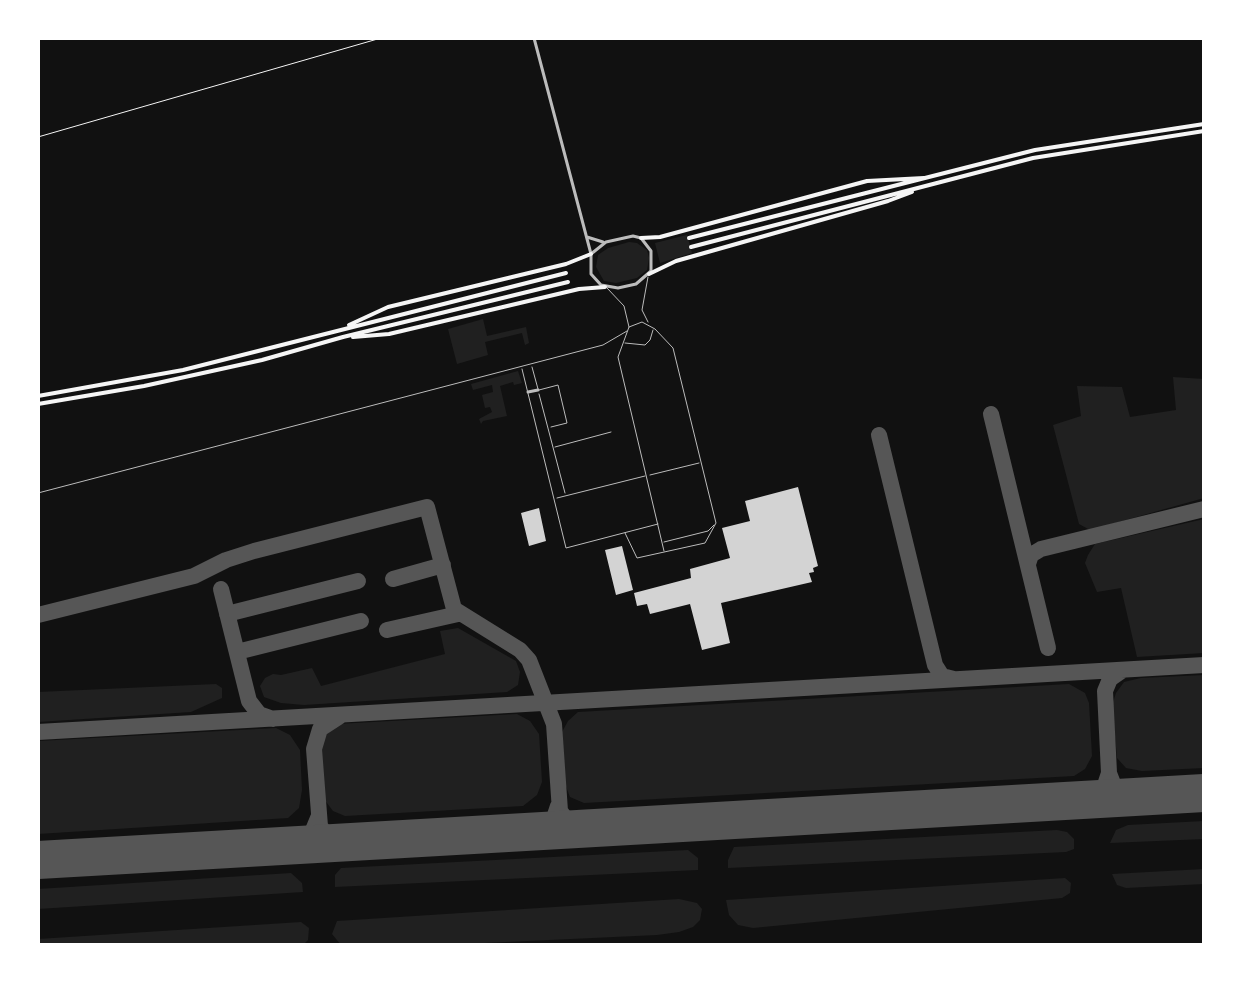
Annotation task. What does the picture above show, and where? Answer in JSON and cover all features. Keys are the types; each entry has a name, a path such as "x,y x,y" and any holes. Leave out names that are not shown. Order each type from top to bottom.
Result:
{"main road":[{"path":"689,238 1035,150 1204,124"},
{"path":"691,247 1033,158 1204,131"},
{"path":"641,238 660,237 867,181 934,178"},
{"path":"649,274 676,261 888,201 929,185"},
{"path":"342,328 386,308 566,264 591,254"},
{"path":"38,396 183,370 566,273"},
{"path":"38,404 249,363 568,282"},
{"path":"343,337 389,334 579,289 605,287"}],"street":[{"path":"534,38 584,233 591,254 591,274 605,287 618,288 636,284 649,274 653,255 641,238 629,236 606,242 593,241 584,233"},
{"path":"591,254 606,242"},
{"path":"528,392 538,390"}],"lane":[{"path":"625,533 637,558 707,542 716,523 674,352 667,340 649,324 642,310 649,274"},
{"path":"605,287 622,302 629,327"},
{"path":"649,324 639,323 629,327 618,357 664,551"},
{"path":"622,343 645,345 651,338 652,327"},
{"path":"38,493 603,345 627,331"},
{"path":"532,364 566,496"},
{"path":"522,367 566,548 659,524"},
{"path":"538,390 558,385 567,423 548,428"},
{"path":"553,447 611,432"},
{"path":"554,499 702,462"},
{"path":"664,542 708,531 716,523"}],"path":[{"path":"38,137 381,38"}],"shaded area":[{"path":"687,235 692,253 660,263 655,243"},
{"path":"629,242 647,250 647,270 637,278 616,283 604,281 596,267 598,255 608,248"},
{"path":"483,319 487,336 526,327 529,343 525,345 522,333 485,342 488,355 457,364 448,329"},
{"path":"518,371 522,383 500,386 507,416 481,424 479,419 492,412 490,407 485,408 482,395 493,392 492,385 473,390 471,384"},
{"path":"1173,377 1204,379 1204,498 1090,530 1079,524 1053,425 1081,416 1077,386 1122,387 1130,417 1176,410"},
{"path":"1204,519 1204,653 1137,657 1121,588 1097,592 1085,563 1088,555 1095,544"},
{"path":"458,628 516,661 520,672 518,685 507,692 304,705 281,703 264,697 260,686 265,678 273,674 312,668 321,686 445,654 440,631"},
{"path":"1204,675 1204,768 1142,771 1126,768 1117,758 1112,705 1124,682 1141,678"},
{"path":"216,684 222,688 222,698 191,712 38,722 38,692"},
{"path":"1069,684 1085,693 1089,703 1092,756 1085,769 1074,776 584,803 570,797 565,784 562,732 578,712"},
{"path":"517,714 530,721 539,734 542,782 537,795 523,806 345,816 333,811 324,799 319,750 326,735 337,724"},
{"path":"276,728 290,735 300,750 302,790 299,808 288,818 38,834 38,741"},
{"path":"1204,821 1204,839 1110,843 1116,830 1128,825"},
{"path":"1057,830 1067,832 1074,839 1074,849 1066,852 728,868 734,847"},
{"path":"688,850 698,858 698,870 335,887 335,875 341,868"},
{"path":"1204,869 1204,884 1126,888 1117,885 1112,874"},
{"path":"291,873 302,883 303,892 38,909 38,889"},
{"path":"1065,878 1071,883 1070,893 1062,898 753,928 738,925 729,915 726,900"},
{"path":"679,899 697,903 702,909 700,920 693,927 679,932 657,935 442,945 341,945 332,934 337,921"},
{"path":"301,922 309,928 308,940 303,945 38,945 38,939"}],"building":[{"path":"798,487 818,566 809,573 812,582 721,603 730,643 702,650 690,604 650,614 647,604 637,606 634,593 691,578 690,569 730,558 722,528 750,521 745,501"},
{"path":"539,508 546,541 529,546 521,513"},
{"path":"622,546 633,590 616,595 605,550"}],"taxiway":[{"path":"991,414 1048,648"},
{"path":"879,435 935,665 942,676 954,679"},
{"path":"38,615 194,576 226,560 254,551 427,507 454,609 520,650 529,660 554,724 560,811 568,822 579,828 589,828"},
{"path":"1028,564 1031,555 1041,549 1204,509"},
{"path":"393,579 443,565"},
{"path":"227,614 358,581"},
{"path":"221,589 249,701 259,714 273,719"},
{"path":"387,630 458,614"},
{"path":"237,652 361,621"},
{"path":"38,732 1204,665"},
{"path":"1123,670 1110,679 1105,691 1109,773 1114,786 1131,797"},
{"path":"340,716 320,729 314,749 320,826 327,836 345,842"},
{"path":"1086,800 1099,794 1109,773"},
{"path":"528,832 547,827 558,806"},
{"path":"292,846 311,835 318,818"}],"runway":[{"path":"38,860 1204,793"}]}
